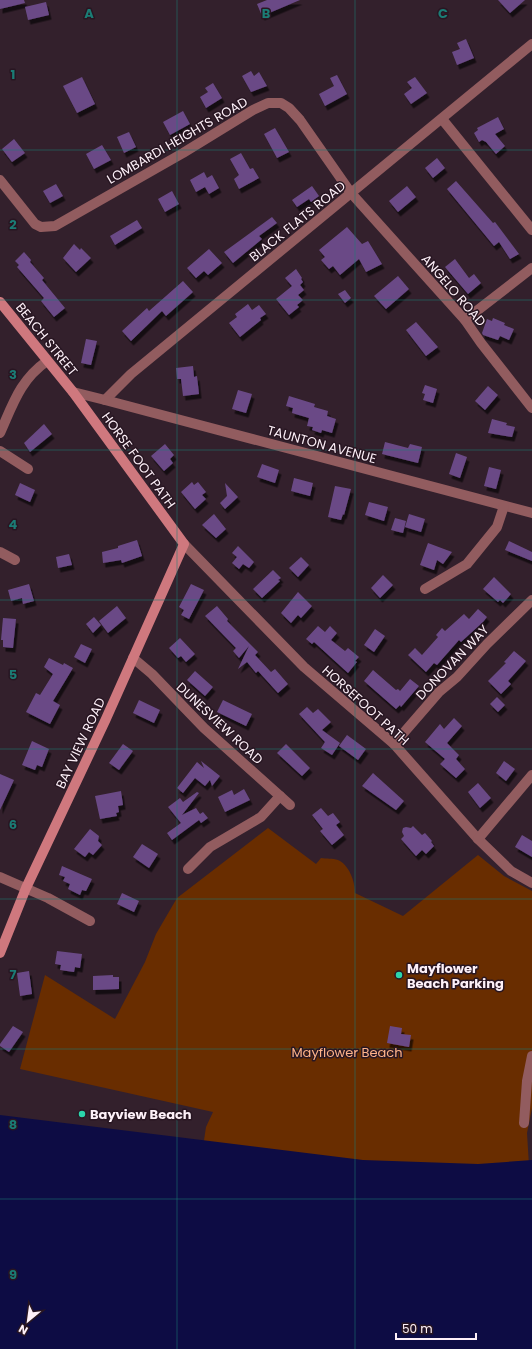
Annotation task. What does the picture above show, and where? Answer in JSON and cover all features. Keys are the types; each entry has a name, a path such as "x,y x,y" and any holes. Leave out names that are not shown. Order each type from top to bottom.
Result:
{"street":[{"name":"BLACK FLATS ROAD","path":"106,400 131,374 442,119 530,51"},
{"name":"LOMBARDI HEIGHTS ROAD","path":"0,180 35,224 41,227 55,226 183,153 253,110 268,103 277,103 289,108 300,120 351,194"},
{"path":"442,119 532,230"},
{"name":"ANGELO ROAD","path":"351,194 465,320 481,344 532,408"},
{"path":"465,320 532,268"},
{"name":"BEACH STREET","path":"0,302 73,392"},
{"path":"0,433 23,385 35,369 47,361"},
{"path":"73,392 106,400"},
{"name":"HORSE FOOT PATH","path":"73,392 184,544"},
{"name":"TAUNTON AVENUE","path":"106,400 532,514"},
{"path":"0,451 28,469"},
{"path":"425,589 467,564 497,527 504,506"},
{"name":"BAY VIEW ROAD","path":"0,953 26,888 105,721 184,544"},
{"name":"HORSEFOOT PATH","path":"184,544 304,667 394,744 478,839 511,871 532,883"},
{"path":"0,552 15,560"},
{"name":"DONOVAN WAY","path":"394,744 439,692 457,677 487,644 532,600"},
{"name":"DUNESVIEW ROAD","path":"133,658 152,674 197,721 290,805"},
{"path":"478,839 532,775"},
{"path":"188,869 210,847 261,818 280,796"},
{"path":"0,877 26,888 90,921"},
{"path":"524,1123 526,1088 532,1056"}],"green space":[{"name":"Mayflower Beach","path":"268,828 316,864 321,858 336,859 342,862 351,874 355,893 403,916 478,855 504,876 532,891 532,1108 527,1133 532,1214 199,1174 206,1127 213,1112 20,1069 45,975 115,1019 145,962 156,934 177,898"}],"shaded area":[{"path":"0,1115 363,1160 478,1164 532,1160 532,1349 0,1349"}],"building":[{"path":"0,0 24,0 25,3 0,9"},
{"path":"267,0 300,0 262,16 257,4"},
{"path":"498,0 525,0 510,13"},
{"path":"46,2 49,15 28,20 25,7"},
{"path":"466,39 474,58 457,65 452,52 460,49 457,43"},
{"path":"251,71 254,76 259,72 267,86 251,92 242,76"},
{"path":"337,75 347,94 325,106 319,94 334,86 330,78"},
{"path":"82,77 95,104 77,113 63,86"},
{"path":"415,77 427,93 411,104 404,94 412,88 407,82"},
{"path":"213,83 222,98 206,108 200,97 208,92 205,88"},
{"path":"183,111 190,124 170,135 163,122"},
{"path":"498,117 504,129 495,134 505,146 496,154 486,142 482,140 479,142 474,133 478,130 477,128"},
{"path":"275,128 289,152 277,158 264,134"},
{"path":"129,132 136,147 124,153 117,137"},
{"path":"14,139 25,153 12,162 2,149"},
{"path":"102,145 111,160 94,169 86,154"},
{"path":"241,153 250,169 253,168 259,178 239,189 234,179 239,175 230,159"},
{"path":"437,158 445,168 433,178 425,168"},
{"path":"204,172 207,178 212,175 219,188 209,194 205,187 196,192 190,180"},
{"path":"456,181 493,223 495,222 519,254 510,259 499,242 494,246 447,189"},
{"path":"56,184 63,196 50,203 43,191"},
{"path":"312,186 319,196 311,202 309,199 297,207 292,200"},
{"path":"407,186 416,197 398,212 389,201"},
{"path":"172,191 179,204 165,212 158,199"},
{"path":"272,217 277,223 259,236 262,239 233,263 224,252"},
{"path":"137,220 142,228 115,245 110,236"},
{"path":"347,227 362,244 368,241 382,264 366,272 359,259 340,275 333,266 329,269 321,260 325,257 319,250"},
{"path":"74,244 80,250 81,248 91,258 76,272 63,258"},
{"path":"209,249 222,263 208,275 204,271 196,278 187,268"},
{"path":"24,252 31,260 30,262 44,278 42,280 65,308 54,317 41,301 44,298 17,267 19,265 15,261"},
{"path":"455,259 469,278 474,274 481,283 468,294 445,267"},
{"path":"296,269 303,282 300,285 304,290 298,295 303,300 297,305 299,307 289,315 276,299 292,286 285,278"},
{"path":"398,276 409,289 386,309 374,296"},
{"path":"183,281 193,292 166,316 162,311 131,341 122,331 147,308 149,311"},
{"path":"345,290 351,298 345,303 338,294"},
{"path":"248,304 252,310 259,305 266,314 240,337 229,323 237,317 235,314"},
{"path":"493,318 514,329 509,340 500,336 498,340 483,335 482,333 487,319 492,321"},
{"path":"416,322 438,347 426,356 406,330"},
{"path":"86,339 97,341 91,365 81,363"},
{"path":"193,366 194,377 197,376 199,394 183,396 181,379 177,379 176,368"},
{"path":"425,385 437,389 433,403 423,400 425,394 422,393"},
{"path":"488,386 498,395 485,410 475,401"},
{"path":"238,390 252,394 246,413 232,409"},
{"path":"289,396 315,404 314,407 328,411 327,416 336,419 332,433 322,430 321,433 312,430 313,427 307,426 309,418 292,413 293,408 286,406"},
{"path":"492,419 515,427 512,437 488,433"},
{"path":"44,424 52,434 30,452 24,443"},
{"path":"385,442 408,448 410,444 422,447 418,463 382,454"},
{"path":"165,444 174,455 170,459 173,463 164,471 151,456"},
{"path":"456,453 467,457 460,478 449,474"},
{"path":"262,464 279,470 275,483 257,477"},
{"path":"489,467 501,470 496,489 484,486"},
{"path":"294,478 313,483 310,496 291,491"},
{"path":"192,482 194,485 198,482 206,492 202,495 206,499 195,509 181,492"},
{"path":"20,483 35,490 30,502 15,495"},
{"path":"225,483 238,497 225,509 220,503 227,496"},
{"path":"335,486 351,489 344,515 343,514 341,520 328,517"},
{"path":"369,502 388,507 384,521 365,515"},
{"path":"214,514 226,529 216,538 202,525"},
{"path":"409,514 425,519 421,532 405,527"},
{"path":"395,518 406,521 403,533 391,530"},
{"path":"137,540 142,556 122,563 121,560 103,563 102,552 118,548 118,546"},
{"path":"509,541 532,552 532,561 505,550"},
{"path":"428,543 452,552 443,564 437,560 434,570 420,565"},
{"path":"238,546 254,562 249,568 243,564 239,569 232,563 237,557 232,553"},
{"path":"69,554 72,565 58,568 56,557"},
{"path":"301,557 309,565 298,577 289,568"},
{"path":"273,570 281,578 278,580 280,581 262,598 253,589"},
{"path":"383,575 393,585 380,598 371,588"},
{"path":"494,577 511,594 503,603 500,600 498,602 483,589"},
{"path":"29,584 34,601 23,604 22,598 11,601 8,590"},
{"path":"191,584 204,590 189,619 181,615 184,610 179,607"},
{"path":"298,592 312,606 301,618 298,615 291,623 281,613"},
{"path":"117,606 126,618 108,633 99,621"},
{"path":"217,606 228,619 227,621 258,652 255,655 271,672 275,669 288,684 278,693 258,671 256,673 247,662 238,669 249,646 239,658 233,651 236,648 205,616"},
{"path":"478,609 487,617 461,642 459,640 437,665 434,663 426,672 408,655 415,648 422,655 438,637 436,635 442,628 445,631 464,614 469,619"},
{"path":"94,617 101,625 93,633 86,624"},
{"path":"3,618 16,619 13,648 3,647 3,640 1,640"},
{"path":"318,626 325,632 330,626 337,633 331,640 345,651 348,648 359,657 348,673 314,642 312,644 306,639"},
{"path":"375,629 385,636 374,652 364,645"},
{"path":"180,638 195,654 186,662 181,656 178,658 169,648"},
{"path":"81,644 92,649 85,663 74,657"},
{"path":"514,651 526,661 508,681 511,684 501,694 488,681 506,663 504,662"},
{"path":"49,658 73,668 53,701 60,705 50,724 26,712 36,693 40,695 53,674 44,667"},
{"path":"373,670 396,690 398,689 400,691 410,679 419,686 401,707 400,705 396,709 364,681"},
{"path":"195,671 213,687 205,696 187,680"},
{"path":"497,697 505,705 498,712 490,704"},
{"path":"139,700 160,710 154,723 133,713"},
{"path":"223,700 252,714 246,726 217,712"},
{"path":"307,707 313,713 318,709 331,722 322,730 340,743 332,755 321,748 325,742 299,714"},
{"path":"454,718 462,726 447,743 459,755 456,759 465,769 456,778 440,764 445,759 425,742 440,724 444,729"},
{"path":"347,735 366,749 358,760 339,746"},
{"path":"32,741 49,749 42,767 37,765 35,770 22,765"},
{"path":"123,744 133,751 119,770 109,763"},
{"path":"286,744 310,768 302,776 277,753"},
{"path":"201,761 220,776 212,786 210,780 205,786 195,778 183,793 177,788 197,762 204,768"},
{"path":"504,761 515,769 506,781 496,773"},
{"path":"373,773 404,801 396,810 362,786"},
{"path":"0,774 14,780 0,810"},
{"path":"478,783 491,798 480,808 468,792"},
{"path":"244,789 250,800 225,812 218,797 232,790 234,795"},
{"path":"121,791 123,805 118,806 119,812 116,813 117,816 100,819 95,796"},
{"path":"197,792 199,793 182,815 196,808 200,814 203,812 208,818 201,823 199,820 172,840 167,833 181,823 168,807 180,798 183,802"},
{"path":"321,808 328,816 333,813 340,822 336,825 344,835 332,845 320,831 323,829 312,815"},
{"path":"413,826 422,835 425,833 432,841 431,842 434,846 426,854 422,850 416,856 401,839 404,836 402,832 403,828 411,828"},
{"path":"90,829 99,836 98,841 102,845 93,855 89,852 85,857 74,849"},
{"path":"522,835 532,841 532,857 515,847"},
{"path":"142,844 158,854 149,868 133,857"},
{"path":"62,866 92,879 86,891 82,890 80,895 68,889 70,884 63,881 65,877 59,875"},
{"path":"122,893 139,901 134,912 117,904"},
{"path":"57,951 82,954 80,968 75,967 74,972 60,970 61,965 55,964"},
{"path":"29,971 32,994 20,996 17,973"},
{"path":"113,975 113,977 119,977 119,989 93,990 93,976"},
{"path":"13,1026 23,1032 9,1052 0,1046 0,1044"},
{"path":"390,1026 402,1028 401,1034 411,1035 409,1047 387,1043"}],"place":[{"name":"Mayflower Beach Parking","path":"399,975"},
{"name":"Bayview Beach","path":"82,1114"}]}
